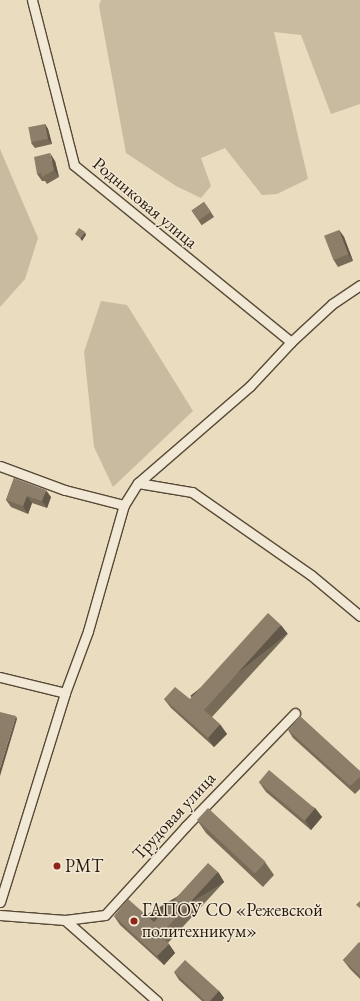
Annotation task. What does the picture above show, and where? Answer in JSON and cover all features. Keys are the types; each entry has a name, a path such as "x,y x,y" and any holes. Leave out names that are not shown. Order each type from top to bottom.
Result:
{"street":[{"name":"Родниковая улица","path":"32,0 74,165 291,342"},
{"path":"0,902 65,693 88,631 124,505 138,483 250,386 291,342 332,304 360,285"},
{"path":"1,470 65,490 124,505"},
{"path":"138,483 192,492 311,576 360,616"},
{"path":"0,677 65,693"},
{"name":"Трудовая улица","path":"0,915 65,920 105,915 186,826 295,713"},
{"path":"65,920 157,1001"}],"shaded area":[{"path":"101,0 360,0 360,104 331,114 301,35 274,32 308,179 277,194 262,195 225,148 201,158 211,186 201,198 176,186 126,153 99,6"},
{"path":"0,149 38,238 25,279 0,307"},
{"path":"101,301 127,305 193,411 113,487 94,447 84,352"}],"building":[{"path":"45,124 48,139 31,142 28,127"},
{"path":"50,153 54,170 42,177 41,173 37,174 34,157"},
{"path":"204,202 211,212 199,220 192,211"},
{"path":"79,228 85,232 80,238 75,234"},
{"path":"339,230 348,254 333,260 324,236"},
{"path":"14,478 46,490 42,501 27,496 23,506 6,500"},
{"path":"268,613 281,625 204,710 220,724 208,738 164,699 175,687 190,699"},
{"path":"0,712 16,716 0,768"},
{"path":"300,716 360,771 360,777 350,786 288,730"},
{"path":"269,770 315,809 305,821 259,782"},
{"path":"208,808 266,862 255,874 197,820"},
{"path":"208,863 218,872 160,935 169,944 157,956 114,916 128,899 154,922"},
{"path":"360,901 360,908 356,905"},
{"path":"359,942 360,943 360,976 343,960"},
{"path":"185,960 219,991 210,1001 205,1001 174,972"}],"place":[{"name":"РМТ","path":"57,866"},
{"name":"ГАПОУ СО «Режевской политехникум»","path":"134,921"}]}
